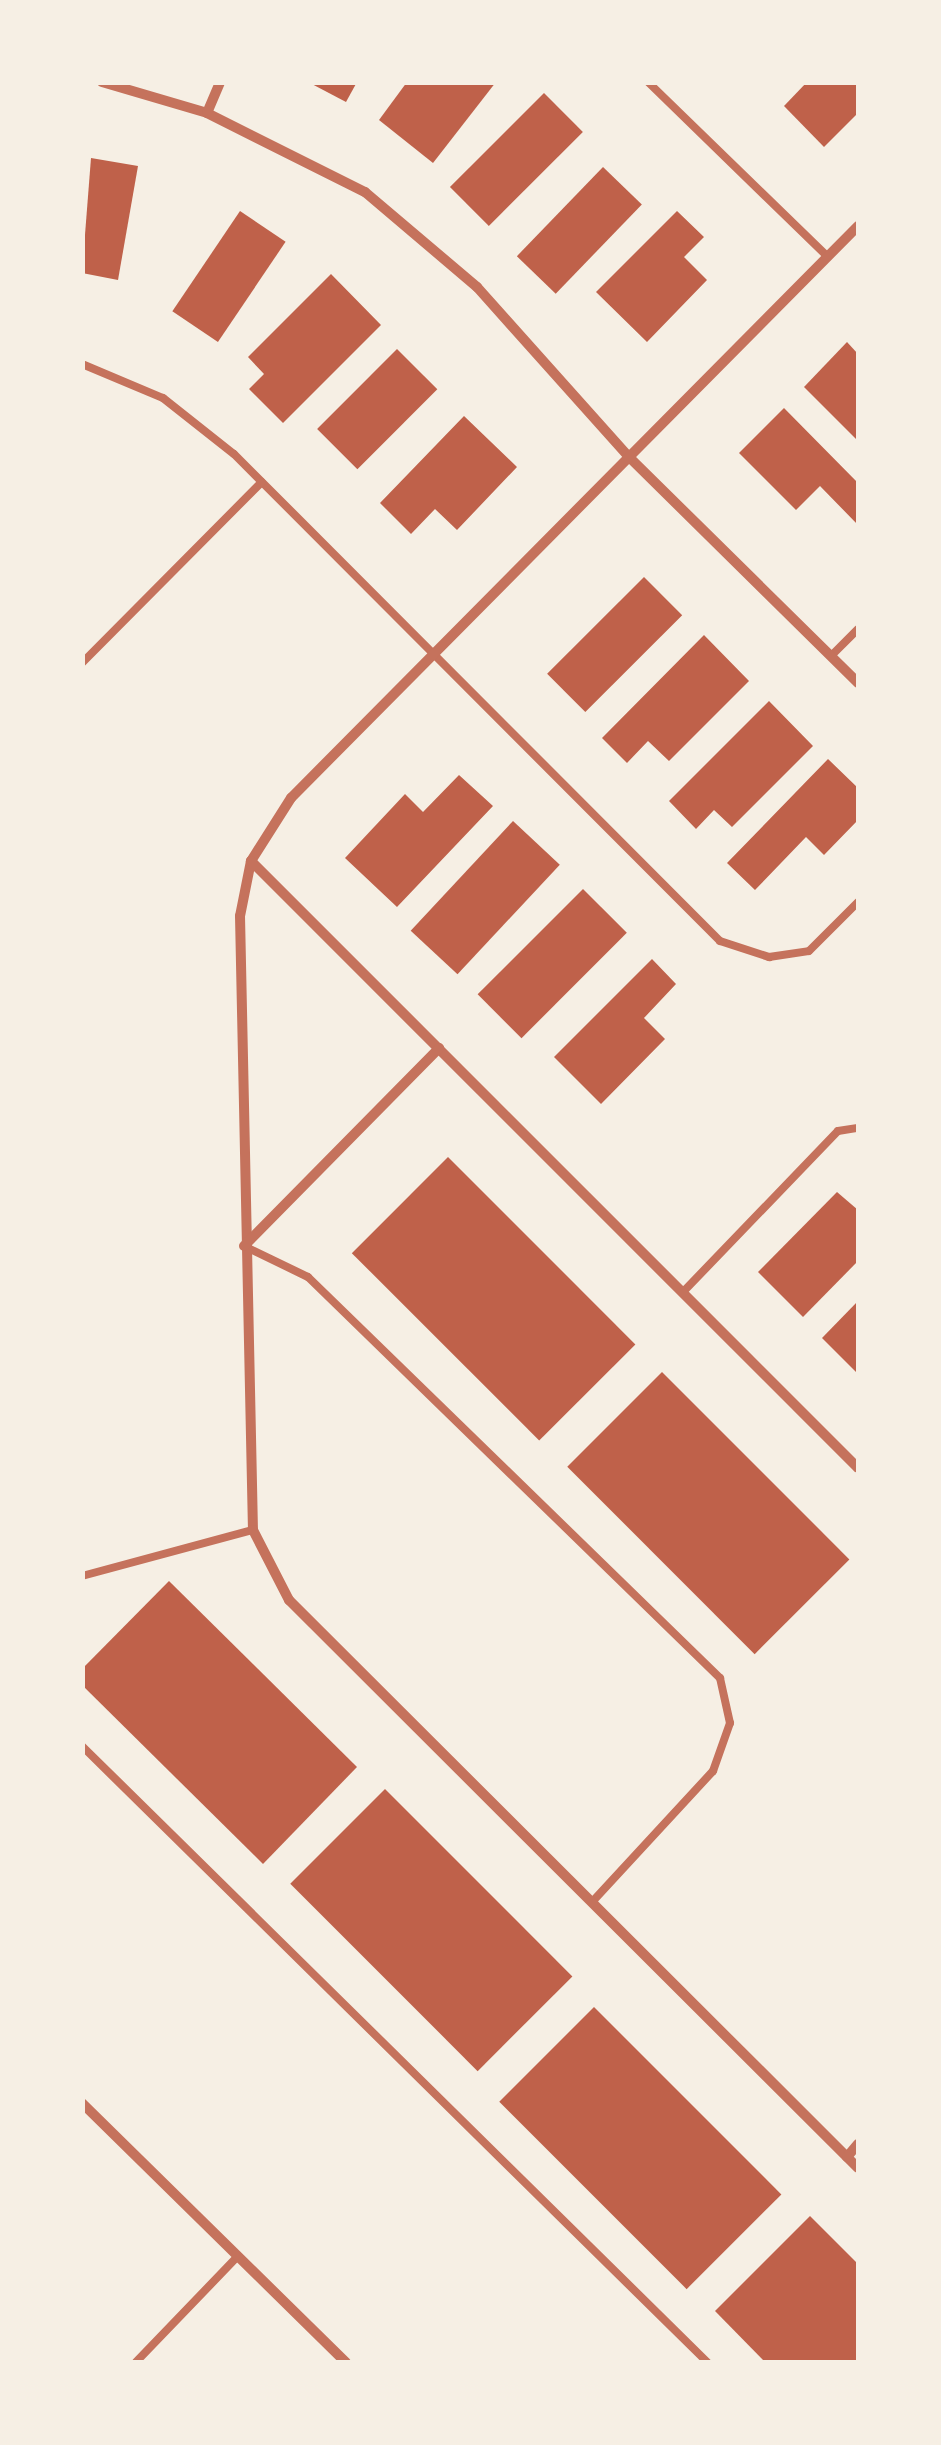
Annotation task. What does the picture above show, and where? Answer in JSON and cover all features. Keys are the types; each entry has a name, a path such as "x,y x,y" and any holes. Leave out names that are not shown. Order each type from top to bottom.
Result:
{"street":[{"path":"102,82 207,113 365,192 477,286 629,457 858,684"},
{"path":"207,113 220,82"},
{"path":"858,226 290,798 250,861 240,916 253,1530 289,1600 858,2168"},
{"path":"250,861 858,1468"},
{"path":"244,1246 439,1048"},
{"path":"82,2103 346,2362"},
{"path":"848,2157 858,2144"}],"lane":[{"path":"648,82 828,256"},
{"path":"82,364 162,398 262,482 431,657 720,940 768,956 809,951 858,902"},
{"path":"82,663 262,482"},
{"path":"831,656 858,628"},
{"path":"683,1292 838,1131 858,1128"},
{"path":"244,1246 308,1276 720,1678 730,1724 713,1771 592,1902"},
{"path":"82,1576 253,1530"},
{"path":"82,1746 707,2362"},
{"path":"136,2362 238,2256"}],"building":[{"path":"308,82 357,82 346,102"},
{"path":"407,82 496,82 433,163 379,120"},
{"path":"807,82 858,82 858,113 824,147 784,106"},
{"path":"544,93 583,132 489,226 450,187"},
{"path":"91,158 138,166 118,280 82,273"},
{"path":"603,167 642,205 556,294 517,256"},
{"path":"240,211 286,242 218,342 172,311"},
{"path":"677,211 704,237 684,257 707,280 647,342 596,292"},
{"path":"331,274 381,325 283,423 249,389 264,374 248,357"},
{"path":"847,342 858,354 858,441 804,387"},
{"path":"397,349 437,389 357,469 317,429"},
{"path":"784,408 858,483 858,525 820,486 796,510 739,453"},
{"path":"464,416 517,467 457,530 435,509 411,534 380,503"},
{"path":"644,577 682,615 585,712 547,674"},
{"path":"704,635 749,681 669,761 648,741 627,763 602,738"},
{"path":"769,701 813,746 732,827 714,810 696,829 669,801"},
{"path":"828,759 858,788 858,820 824,855 806,837 755,890 727,863"},
{"path":"459,775 493,806 397,907 345,858 405,794 423,812"},
{"path":"513,821 560,865 458,974 411,931"},
{"path":"583,889 627,933 521,1038 478,994"},
{"path":"652,959 676,984 644,1018 665,1039 601,1104 554,1057"},
{"path":"448,1157 635,1344 539,1441 352,1253"},
{"path":"837,1192 858,1210 858,1261 803,1317 758,1272"},
{"path":"858,1301 858,1374 822,1338"},
{"path":"662,1372 849,1559 755,1654 567,1467"},
{"path":"169,1581 357,1767 263,1864 82,1685 82,1669"},
{"path":"385,1789 572,1976 478,2071 290,1884"},
{"path":"594,2007 781,2194 687,2289 499,2102"},
{"path":"810,2216 858,2264 858,2362 765,2362 715,2311"}]}
